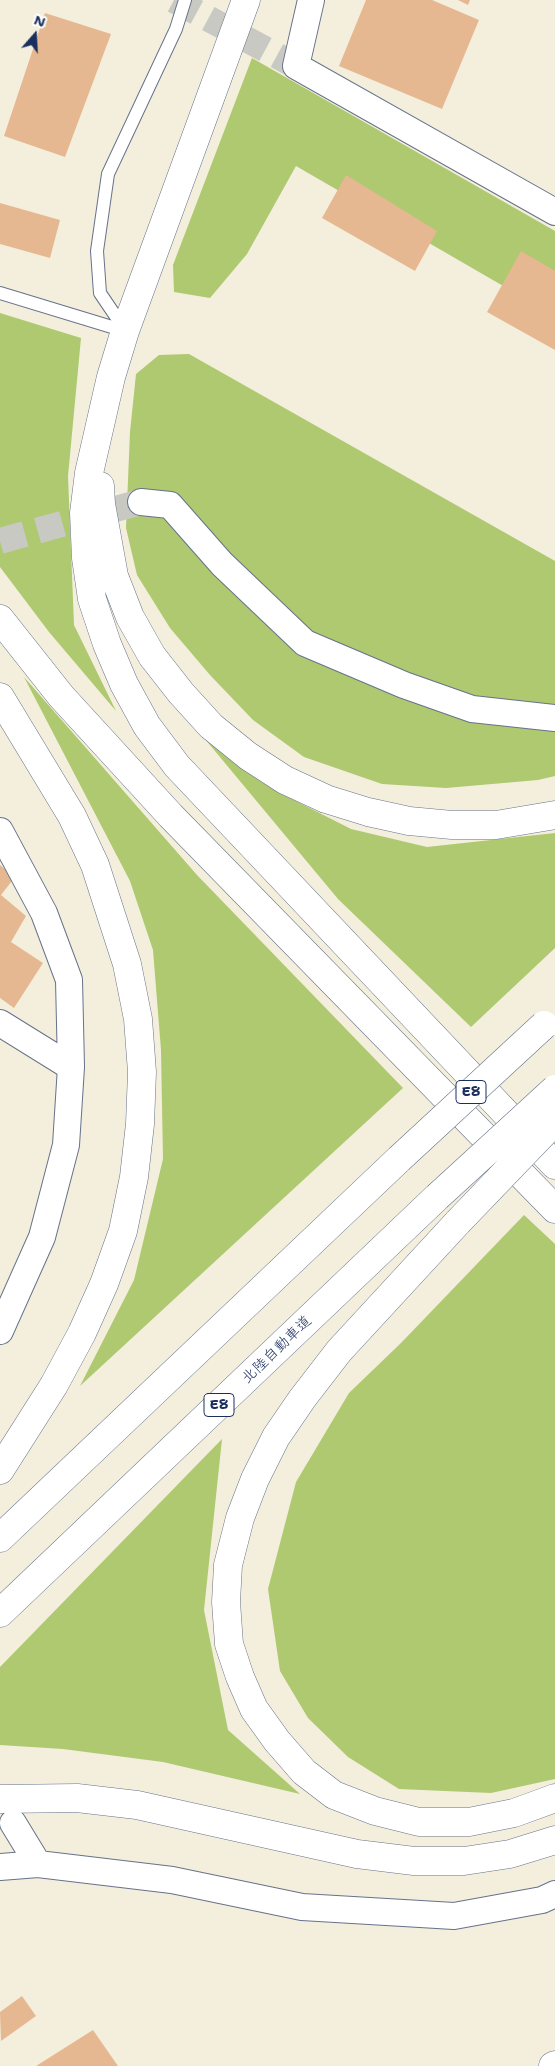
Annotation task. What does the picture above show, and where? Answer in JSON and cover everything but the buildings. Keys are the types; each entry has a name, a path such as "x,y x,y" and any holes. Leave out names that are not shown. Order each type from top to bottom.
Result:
{"highway":[{"path":"246,0 125,331 111,378 89,473 84,513 86,558 92,599 107,644 124,684 143,718 177,766 555,1165"},
{"path":"111,378 100,468 101,504 114,576 130,616 152,656 181,693 211,726 248,756 285,780 326,800 368,812 409,821 452,825 496,825 555,815"},
{"path":"0,619 61,696 171,816 555,1210"},
{"path":"0,697 72,816 95,865 127,964 138,1019 142,1072 139,1133 134,1177 122,1231 104,1284 82,1333 49,1393 0,1470"},
{"name":"E8","path":"0,1538 399,1159 549,1020"},
{"name":"北陸自動車道","path":"0,1613 437,1197 555,1088"},
{"path":"555,1121 458,1222 340,1351 302,1398 276,1437 255,1479 240,1518 228,1565 226,1602 229,1644 240,1677 251,1701 271,1733 304,1772 334,1795 375,1811 419,1822 469,1822 514,1813 555,1798"},
{"path":"0,1799 77,1798 137,1806 358,1854 414,1861 473,1859 510,1854 555,1840"}],"street":[{"path":"311,0 296,66 555,212"},
{"path":"140,502 170,505 222,564 306,643 404,685 472,709 555,718"},
{"path":"0,831 44,913 69,980 71,1068 66,1144 44,1228 0,1331"},
{"path":"0,1022 71,1068"},
{"path":"13,1823 38,1864"},
{"path":"0,1867 38,1864 172,1880 302,1907 454,1916 542,1900 555,1894"}],"lane":[{"path":"125,331 100,293 97,251 108,174 176,29 185,0"},
{"path":"0,293 125,331"}],"green space":[{"path":"252,58 555,231 555,316 296,166 247,254 210,298 174,292 173,265"},
{"path":"0,313 81,338 68,476 74,625 116,711 49,632 0,567"},
{"path":"189,354 555,561 555,776 538,780 446,788 382,784 304,757 253,720 210,675 170,628 137,575 126,528 130,432 136,374 159,355"},
{"path":"24,677 197,875 403,1088 80,1386 134,1280 163,1159 161,1050 153,950 130,881"},
{"path":"190,721 286,796 351,829 427,847 555,833 555,948 471,1027 338,899"},
{"path":"524,1215 555,1244 555,1779 491,1793 399,1789 348,1757 308,1718 280,1671 268,1589 296,1482 349,1393 401,1343"},
{"path":"222,1439 204,1610 228,1730 300,1794 163,1762 63,1749 0,1745 0,1667"}],"tunnel":[{"path":"174,0 296,66"},
{"path":"0,541 141,502"}]}
